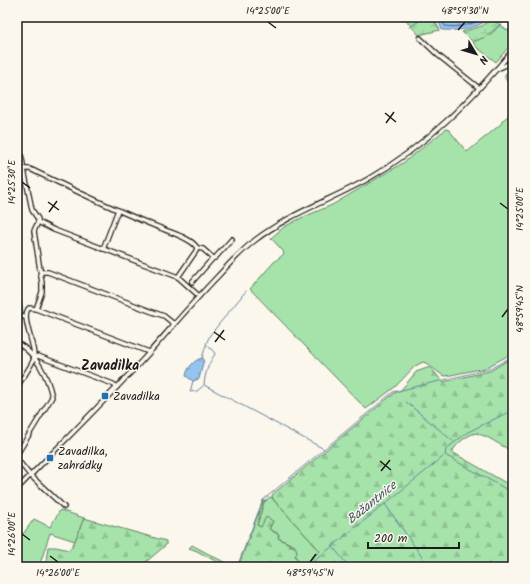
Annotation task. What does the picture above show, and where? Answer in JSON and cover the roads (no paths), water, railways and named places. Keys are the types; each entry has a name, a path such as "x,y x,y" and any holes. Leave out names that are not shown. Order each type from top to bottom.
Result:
{"street":[{"path":"420,38 439,56 479,88"},
{"path":"17,489 117,387 199,296 243,250 264,233 288,219 343,193 399,160 439,128 467,101 513,50"},
{"path":"496,70 513,62"},
{"path":"19,144 30,203 38,222 54,230 178,277 199,296"},
{"path":"24,169 30,169 118,210 180,236 196,245 197,248 203,249 213,258"},
{"path":"103,249 118,210"},
{"path":"36,309 42,292 41,272 34,231 38,222"},
{"path":"192,282 232,239"},
{"path":"178,277 197,248"},
{"path":"41,272 48,272 164,316 174,324"},
{"path":"17,387 34,358 25,317 26,310 29,308 36,309 149,352"},
{"path":"18,315 25,317"},
{"path":"17,343 27,350 34,358 43,372 52,397 17,453"},
{"path":"34,358 38,356 117,387"},
{"path":"17,459 30,475 64,507"}],"water":[{"path":"434,17 492,17 474,27 442,30 439,22"},
{"path":"202,358 204,359 199,379 193,381 186,376 189,367 194,362"}],"waterway":[{"path":"17,26 20,17"},
{"path":"409,27 418,22 421,17"},
{"path":"492,17 497,23 513,34"},
{"path":"17,281 23,314"},
{"path":"246,291 210,335 206,344 215,354 207,369 204,385 324,449"},
{"path":"17,323 22,320"},
{"path":"202,358 206,345"},
{"path":"237,567 263,500 393,392 490,369 513,356"},
{"path":"193,381 190,392 197,391 203,386"},
{"path":"406,402 453,441"},
{"name":"Bažantnice","path":"513,410 468,432 446,449 445,455 513,493"},
{"name":"Bažantnice","path":"313,562 443,457"},
{"path":"385,504 429,567"},
{"path":"333,547 349,567"}],"place":[{"name":"Zavadilka","path":"105,396"},
{"name":"Zavadilka, zahrádky","path":"50,458"}],"district":[{"name":"Zavadilka","path":"110,366"}]}
